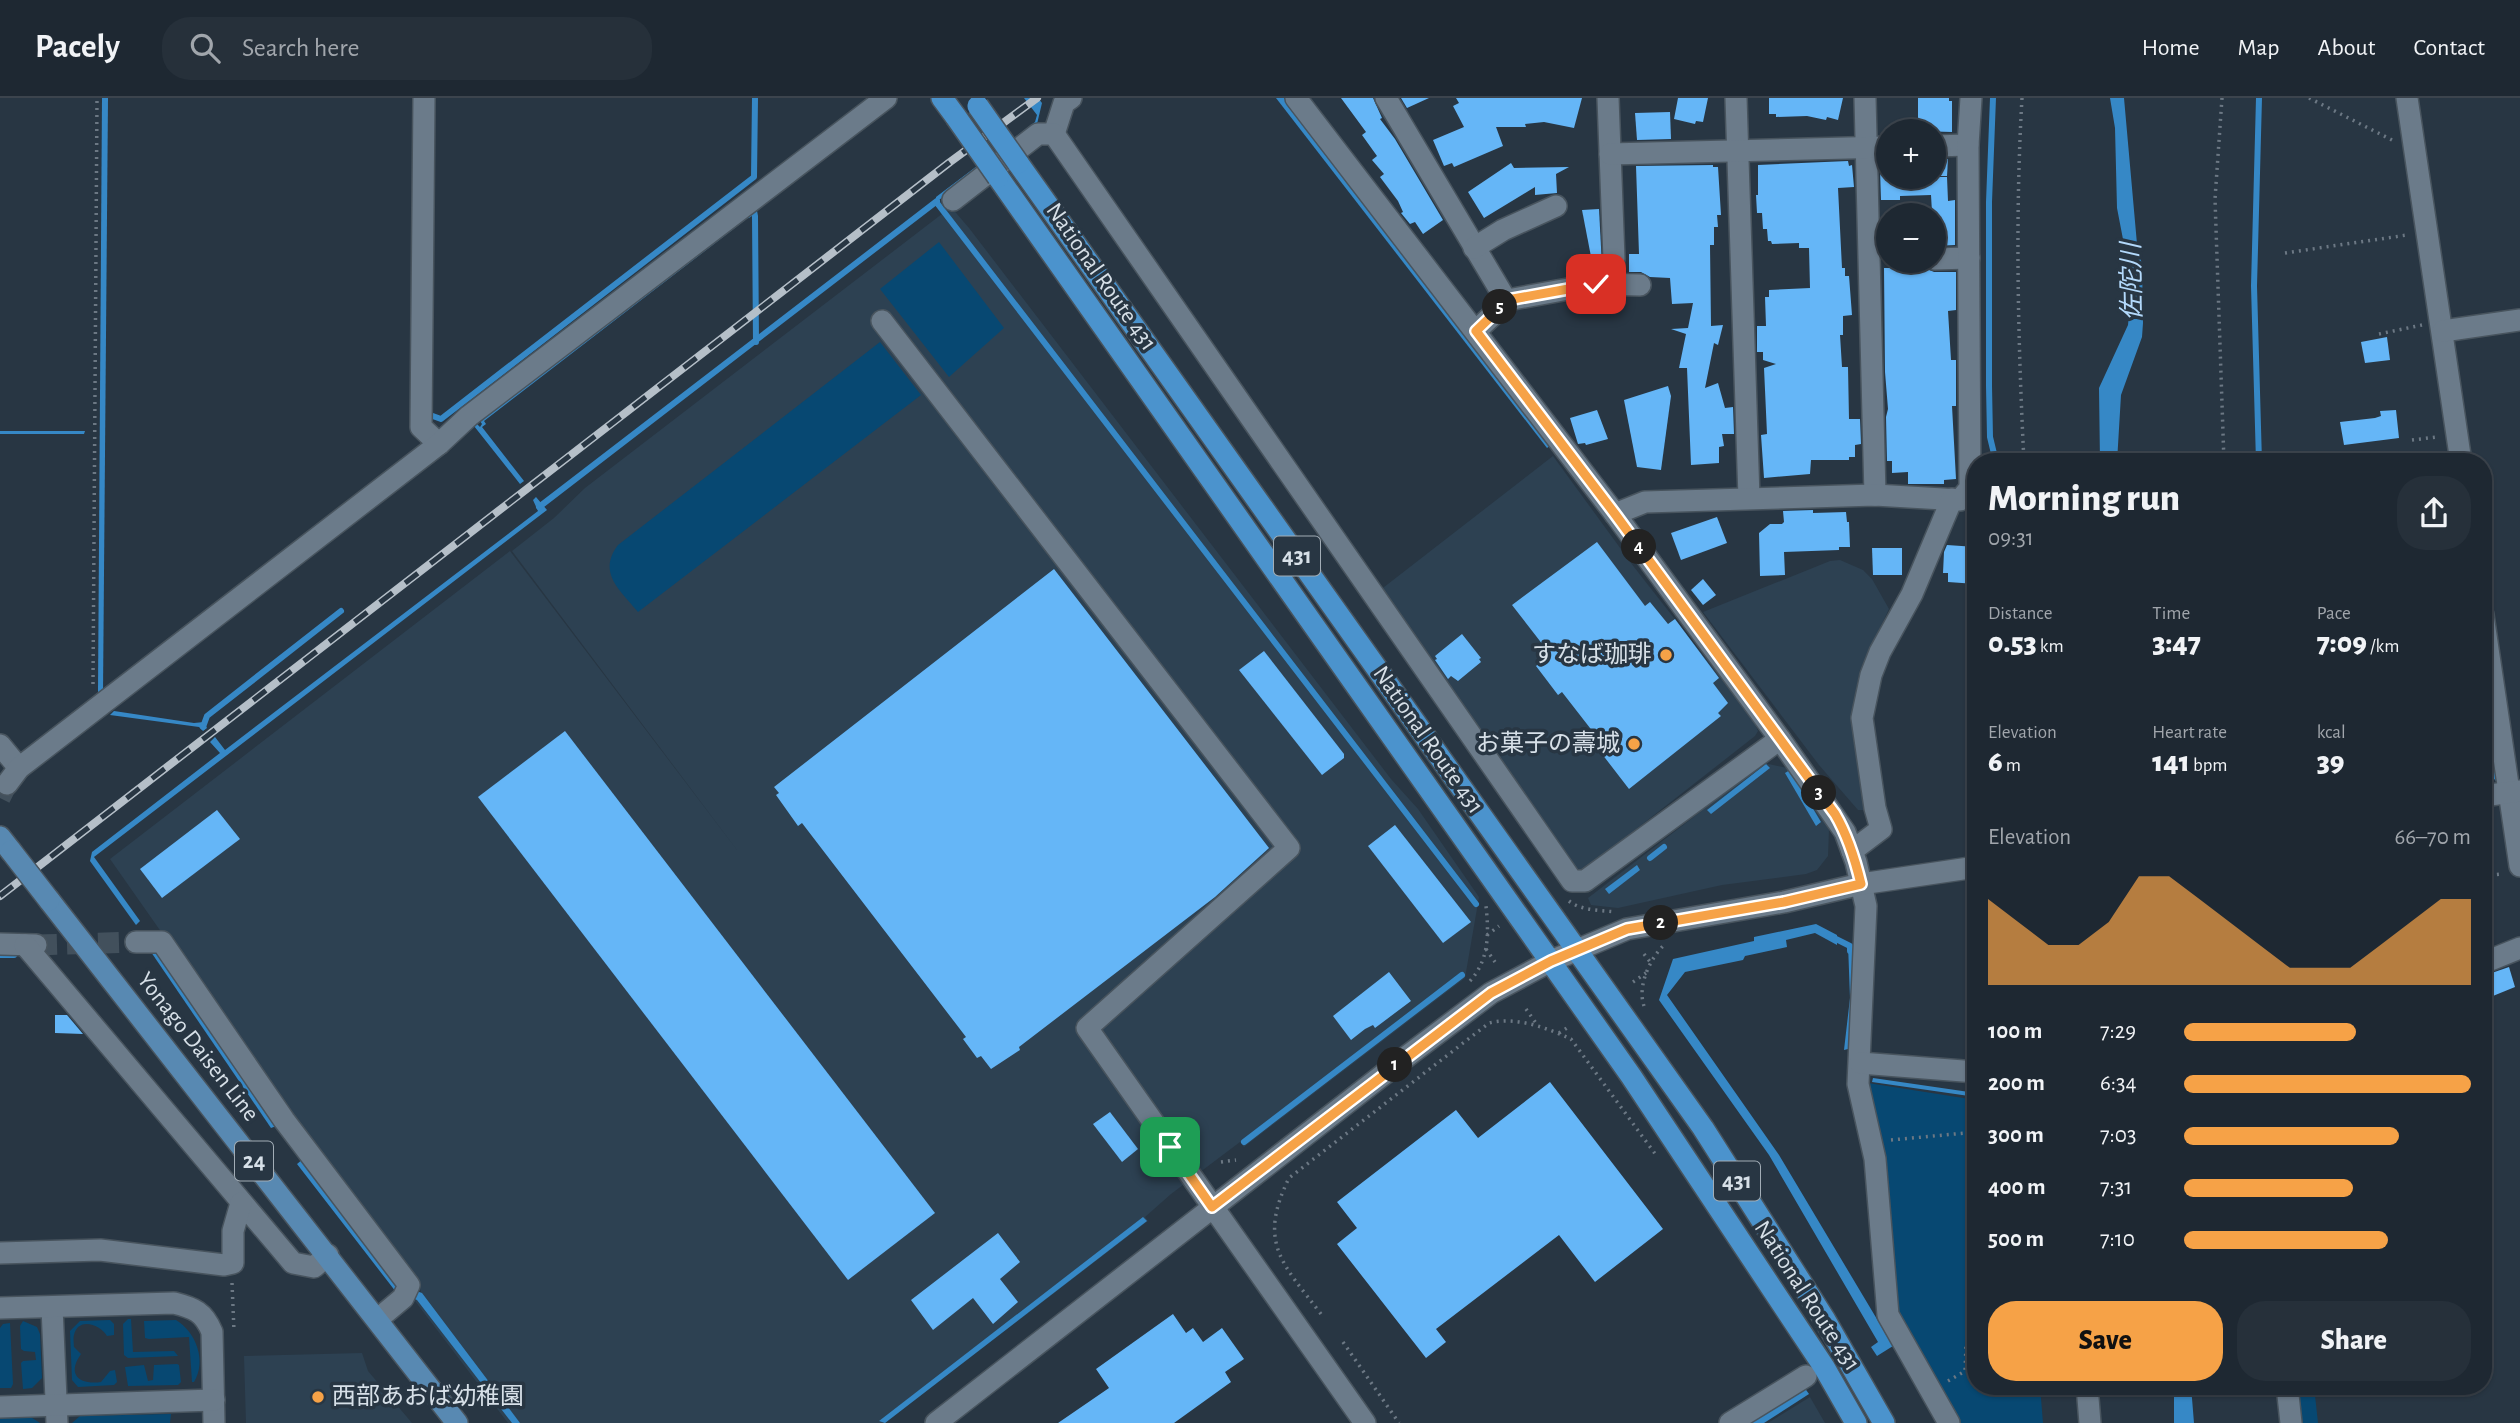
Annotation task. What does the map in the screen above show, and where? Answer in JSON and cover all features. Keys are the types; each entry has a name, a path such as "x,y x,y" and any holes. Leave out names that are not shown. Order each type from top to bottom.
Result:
{"highway":[{"name":"National Route 431","path":"942,98 1551,961 1824,1367 1856,1423"},
{"name":"National Route 431","path":"975,102 1703,1128 1825,1320 1885,1423"}],"main road":[{"name":"Yonago Daisen Line","path":"5,844 457,1423"}],"street":[{"path":"424,98 421,428 439,444"},
{"path":"0,745 13,776 94,710 439,444 469,416 886,98"},
{"path":"1054,134 1064,103 1071,98"},
{"path":"1296,98 1615,514 1835,814 1845,832 1867,906 1858,1084 1875,1159 1888,1315 1949,1423"},
{"path":"1386,98 1503,295 1501,307 1476,331"},
{"path":"1608,98 1614,259"},
{"path":"1736,98 1749,498"},
{"path":"1865,98 1876,139"},
{"path":"1970,453 1968,145 1971,98"},
{"path":"2407,98 2460,453"},
{"path":"953,200 1038,134 1054,134"},
{"path":"1054,134 1572,881 1585,881 1780,739"},
{"path":"1946,146 1968,145"},
{"path":"1610,154 1876,147"},
{"path":"1474,248 1503,230 1556,206"},
{"path":"1946,259 1969,258"},
{"path":"1875,495 1880,273"},
{"path":"1502,301 1596,284 1640,285"},
{"path":"2442,327 2520,320"},
{"path":"882,321 1289,848 1087,1028 1365,1423"},
{"path":"1615,514 1645,502 1875,495 1960,500 1967,492"},
{"path":"1852,850 1881,829 1875,808 1863,718 1871,675 1880,652 1912,594 1952,499"},
{"path":"2492,666 2514,792 2520,866"},
{"path":"2492,795 2514,792"},
{"path":"936,1423 1491,993 1575,949 1627,929 1784,902 1861,884 1967,868"},
{"path":"136,942 162,942 406,1292 378,1319"},
{"path":"0,944 31,945 293,1263 314,1267 328,1255"},
{"path":"2492,959 2520,948"},
{"path":"1860,1063 1967,1071"},
{"path":"0,1253 100,1250 232,1264 233,1231 241,1203"},
{"path":"0,1308 174,1303 196,1308 207,1318 212,1332 214,1423"},
{"path":"52,1307 57,1414"},
{"path":"1730,1423 1806,1376"},
{"path":"2088,1395 2090,1423"},
{"path":"2288,1395 2291,1423"},
{"path":"0,1407 57,1414 214,1400"}],"path":[{"path":"94,710 97,98"},
{"path":"2022,98 2017,183 2019,366 2024,453"},
{"path":"2222,98 2215,199 2224,453"},
{"path":"2309,98 2403,146 2415,149"},
{"path":"2285,253 2428,233"},
{"path":"2379,334 2442,327"},
{"path":"1460,989 1471,981 1482,966 1487,935 1485,897"},
{"path":"1487,935 1499,926"},
{"path":"1650,1015 1643,1004 1642,996 1647,972 1656,952 1667,942"},
{"path":"1486,948 1495,962"},
{"path":"1644,954 1651,963"},
{"path":"1633,982 1647,972"},
{"path":"1526,1009 1538,1026"},
{"path":"1321,1314 1278,1253 1275,1239 1278,1207 1289,1178 1489,1023 1514,1022 1538,1026 1571,1039 1662,1162"},
{"path":"1559,1033 1570,1026"},
{"path":"1886,1145 1901,1138 1967,1133"},
{"path":"1222,1163 1234,1162 1243,1157"},
{"path":"232,1264 234,1343"},
{"path":"1343,1342 1399,1423"},
{"path":"1931,1391 1965,1371 1967,1344"}],"shaded area":[{"path":"951,207 1391,779 1418,809 1479,897 1465,978 1244,1147 1240,1142 1171,1194 1145,1217 1148,1221 885,1423 508,1423 415,1301 421,1291 324,1164 110,859 510,551 740,854 512,551 554,518 585,488"},
{"path":"939,242 1004,328 949,377 880,289"},
{"path":"880,342 921,395 638,612 618,589 610,573 612,555 618,545"},
{"name":"お菓子の壽城","path":"1553,456 1634,567 1753,719 1758,731 1584,870 1573,869 1379,591"},
{"path":"1840,560 1863,570 1872,579 1889,609 1860,670 1851,715 1865,810 1858,810 1819,765 1703,612 1830,561"},
{"path":"1764,763 1792,769 1829,829 1828,856 1817,870 1806,874 1722,885 1618,908 1591,905 1588,898"},
{"path":"1868,1083 1967,1099 1967,1395 2041,1395 2043,1423 1957,1423 1894,1308"},
{"path":"131,1319 133,1352 174,1351 178,1356 128,1358 124,1355 123,1324"},
{"path":"110,1320 114,1324 114,1335 107,1336 99,1328 89,1324 76,1329 74,1347 81,1354 75,1373 81,1380 93,1383 101,1382 110,1371 115,1370 117,1382 114,1385 78,1387 72,1380 70,1331 80,1321"},
{"path":"176,1320 189,1332 197,1348 199,1365 194,1382 189,1337 145,1338 144,1321"},
{"path":"23,1321 37,1327 40,1334 42,1378 32,1388 23,1389 21,1363 36,1360 35,1352 21,1349 20,1326"},
{"path":"10,1323 13,1384 11,1388 0,1388 0,1328 3,1324"},
{"name":"西部あおば幼稚園","path":"362,1353 368,1371 412,1423 246,1423 244,1356"},
{"path":"177,1364 181,1382 178,1385 128,1386 125,1367 144,1365 148,1381 153,1380 154,1365"},
{"path":"2292,1395 2315,1395 2318,1423 2295,1423"},
{"path":"1810,1397 1825,1423 1768,1423"},
{"path":"171,1414 170,1423 72,1423 80,1416"},
{"path":"29,1416 40,1423 0,1423 0,1417"}],"water":[{"path":"102,98 108,98 103,692 98,692"},
{"path":"1024,98 1038,98 1042,103 1037,124 939,200 936,207 936,197 1035,122 1037,115"},
{"path":"1276,98 1284,98 1552,444 1547,448"},
{"name":"佐陀川","path":"2110,98 2124,98 2137,244 2142,265 2143,323 2142,337 2121,395 2118,453 2100,453 2099,388 2128,325 2132,286 2117,208 2115,128"},
{"path":"747,214 749,217 484,421 486,424 482,427 524,481 520,484 474,426 477,424 480,427 480,421"},
{"path":"0,431 85,431 84,434 0,434"},
{"path":"536,497 547,510 94,857 140,921 136,925 90,861 92,852 220,753 210,742 215,737 225,750 538,511 533,500"},
{"path":"114,711 194,723 204,722 207,728 203,731 199,727 110,715"},
{"path":"1766,764 1770,768 1711,814 1707,810"},
{"path":"1790,770 1821,822 1816,826 1785,773"},
{"path":"1637,865 1640,870 1609,894 1605,889"},
{"path":"1816,924 1837,935 1837,945 1815,933 1786,940 1787,947 1745,956 1743,960 1685,972 1667,995 1779,1155 1893,1346 1877,1356 1871,1347 1878,1342 1769,1155 1659,1000 1673,959 1754,941 1754,937"},
{"path":"1848,944 1852,944 1852,1023 1848,1049 1844,1050 1850,998"},
{"path":"158,949 279,1125 271,1128 151,952"},
{"path":"1873,1078 1967,1092 1967,1096 1872,1082"},
{"path":"303,1159 399,1285 422,1293 520,1423 512,1423 417,1300 396,1292 297,1164"},
{"path":"1143,1217 1147,1221 885,1423 879,1421"},
{"path":"1804,1387 1809,1394 1764,1423 1747,1423"},
{"path":"2174,1395 2192,1395 2194,1423 2174,1423"}],"building":[{"path":"1341,98 1373,98 1382,118 1380,119 1395,139 1443,220 1423,234 1415,222 1410,224 1401,213 1403,212 1398,201 1380,177 1384,174 1372,160 1377,156 1362,135 1366,132"},
{"path":"1401,98 1429,98 1407,108"},
{"path":"1456,98 1582,98 1574,128 1544,122 1525,124 1526,127 1496,127 1503,146 1454,167 1452,163 1444,166 1433,140 1464,127 1453,106 1459,103"},
{"path":"1678,98 1708,98 1703,122 1696,121 1695,124 1674,119"},
{"path":"1769,98 1843,98 1838,120 1827,117 1826,120 1807,116 1776,117 1776,114 1769,114"},
{"path":"1918,98 1949,98 1949,101 1952,101 1952,132 1946,132 1946,119 1918,119"},
{"path":"1670,112 1671,139 1637,140 1635,113"},
{"path":"1848,161 1849,166 1852,165 1854,187 1838,188 1842,268 1845,268 1845,276 1849,276 1852,315 1843,316 1843,335 1840,335 1842,367 1848,367 1849,419 1860,419 1861,444 1855,445 1855,457 1849,457 1849,460 1811,460 1810,474 1764,478 1761,435 1767,434 1764,368 1776,364 1763,360 1763,352 1757,352 1757,326 1766,326 1765,297 1769,297 1769,290 1810,288 1809,248 1799,248 1799,243 1772,244 1768,241 1767,229 1763,229 1762,213 1757,213 1758,165"},
{"path":"1511,163 1514,168 1569,167 1556,174 1557,193 1535,195 1535,187 1484,218 1468,192"},
{"path":"1636,166 1718,167 1721,215 1717,215 1718,227 1714,227 1714,245 1710,245 1711,326 1723,325 1718,345 1714,343 1705,388 1718,383 1725,408 1733,407 1734,434 1722,434 1724,446 1719,447 1719,463 1691,465 1687,368 1679,368 1686,334 1671,329 1688,328 1693,303 1672,304 1670,278 1629,272 1629,254 1639,254"},
{"path":"1947,177 1948,201 1955,200 1955,245 1946,245 1946,203 1931,203 1931,195 1881,200 1881,189 1946,189"},
{"path":"1599,209 1602,266 1593,267 1582,210"},
{"path":"1956,272 1956,310 1948,311 1951,360 1956,360 1956,406 1952,406 1956,479 1944,480 1944,484 1908,484 1908,472 1892,473 1892,461 1887,461 1888,409 1884,273"},
{"path":"2387,337 2390,360 2365,363 2361,342"},
{"path":"1668,386 1671,396 1661,470 1637,467 1624,400"},
{"path":"1597,410 1608,439 1586,445 1578,444 1570,418"},
{"path":"2396,410 2399,438 2344,445 2340,422 2375,418 2381,416 2380,411"},
{"path":"1813,510 1813,513 1846,512 1850,547 1839,547 1839,550 1784,552 1785,575 1760,576 1759,533 1770,524 1782,524 1783,511"},
{"path":"1717,517 1727,543 1681,560 1671,533"},
{"path":"1597,542 1645,606 1650,602 1668,624 1675,619 1719,678 1713,683 1728,703 1718,713 1721,716 1629,789 1592,741 1597,737 1562,692 1558,695 1536,666 1550,654 1512,605"},
{"path":"1947,545 1967,546 1967,583 1948,582 1948,573 1943,573"},
{"path":"1872,548 1902,548 1902,575 1873,575"},
{"path":"1054,569 1269,848 1215,897 1019,1047 1020,1050 991,1069 981,1056 977,1058 963,1039 966,1037 802,823 798,826 776,795 779,793 774,787"},
{"path":"1703,579 1716,595 1703,605 1691,590"},
{"path":"1462,634 1481,658 1481,662 1458,681 1451,676 1448,679 1435,656"},
{"path":"1264,651 1344,754 1344,758 1322,775 1239,670"},
{"path":"565,731 935,1213 848,1280 478,797"},
{"path":"217,810 240,839 162,898 140,869"},
{"path":"1395,825 1471,922 1443,943 1368,846"},
{"path":"2509,967 2515,987 2492,996 2492,973"},
{"path":"1389,972 1411,1001 1375,1028 1373,1025 1365,1029 1351,1040 1333,1016"},
{"path":"55,1015 67,1015 83,1034 55,1033"},
{"path":"1550,1082 1663,1229 1595,1282 1559,1235 1436,1329 1446,1342 1426,1358 1337,1244 1357,1228 1337,1202 1456,1110 1478,1138"},
{"path":"1110,1112 1138,1149 1122,1162 1093,1124"},
{"path":"998,1233 1020,1262 1000,1279 1018,1302 993,1324 973,1298 933,1330 911,1300"},
{"path":"1173,1314 1186,1333 1193,1328 1203,1342 1222,1328 1244,1359 1225,1372 1231,1382 1174,1423 1058,1423 1109,1388 1096,1369"}],"waterway":[{"path":"430,411 430,415 441,419 754,177 755,98"},
{"path":"1993,98 1989,202 1989,386 1990,437 1994,453"},
{"path":"2259,98 2254,286 2259,453"},
{"path":"539,507 937,201"},
{"path":"937,203 1476,904"},
{"path":"748,215 754,211 756,342"},
{"path":"203,727 207,716 341,611"},
{"path":"2492,772 2500,781"},
{"path":"1650,858 1664,847"},
{"path":"1830,936 1850,946 1850,951"},
{"path":"0,955 14,955"},
{"path":"1244,1142 1462,975"}],"tunnel":[{"path":"0,798 7,784"},
{"path":"36,945 136,942"}],"railway":[{"path":"0,896 950,162 1037,98"}],"place":[{"name":"すなば珈琲","path":"1666,655"},
{"name":"お菓子の壽城","path":"1634,744"},
{"name":"西部あおば幼稚園","path":"318,1397"}],"route":[{"path":"1170,1147 1212,1207 1491,993 1575,949 1627,929 1784,902 1861,884 1845,832 1835,814 1615,514 1476,331 1501,307 1502,301 1596,284"}]}
